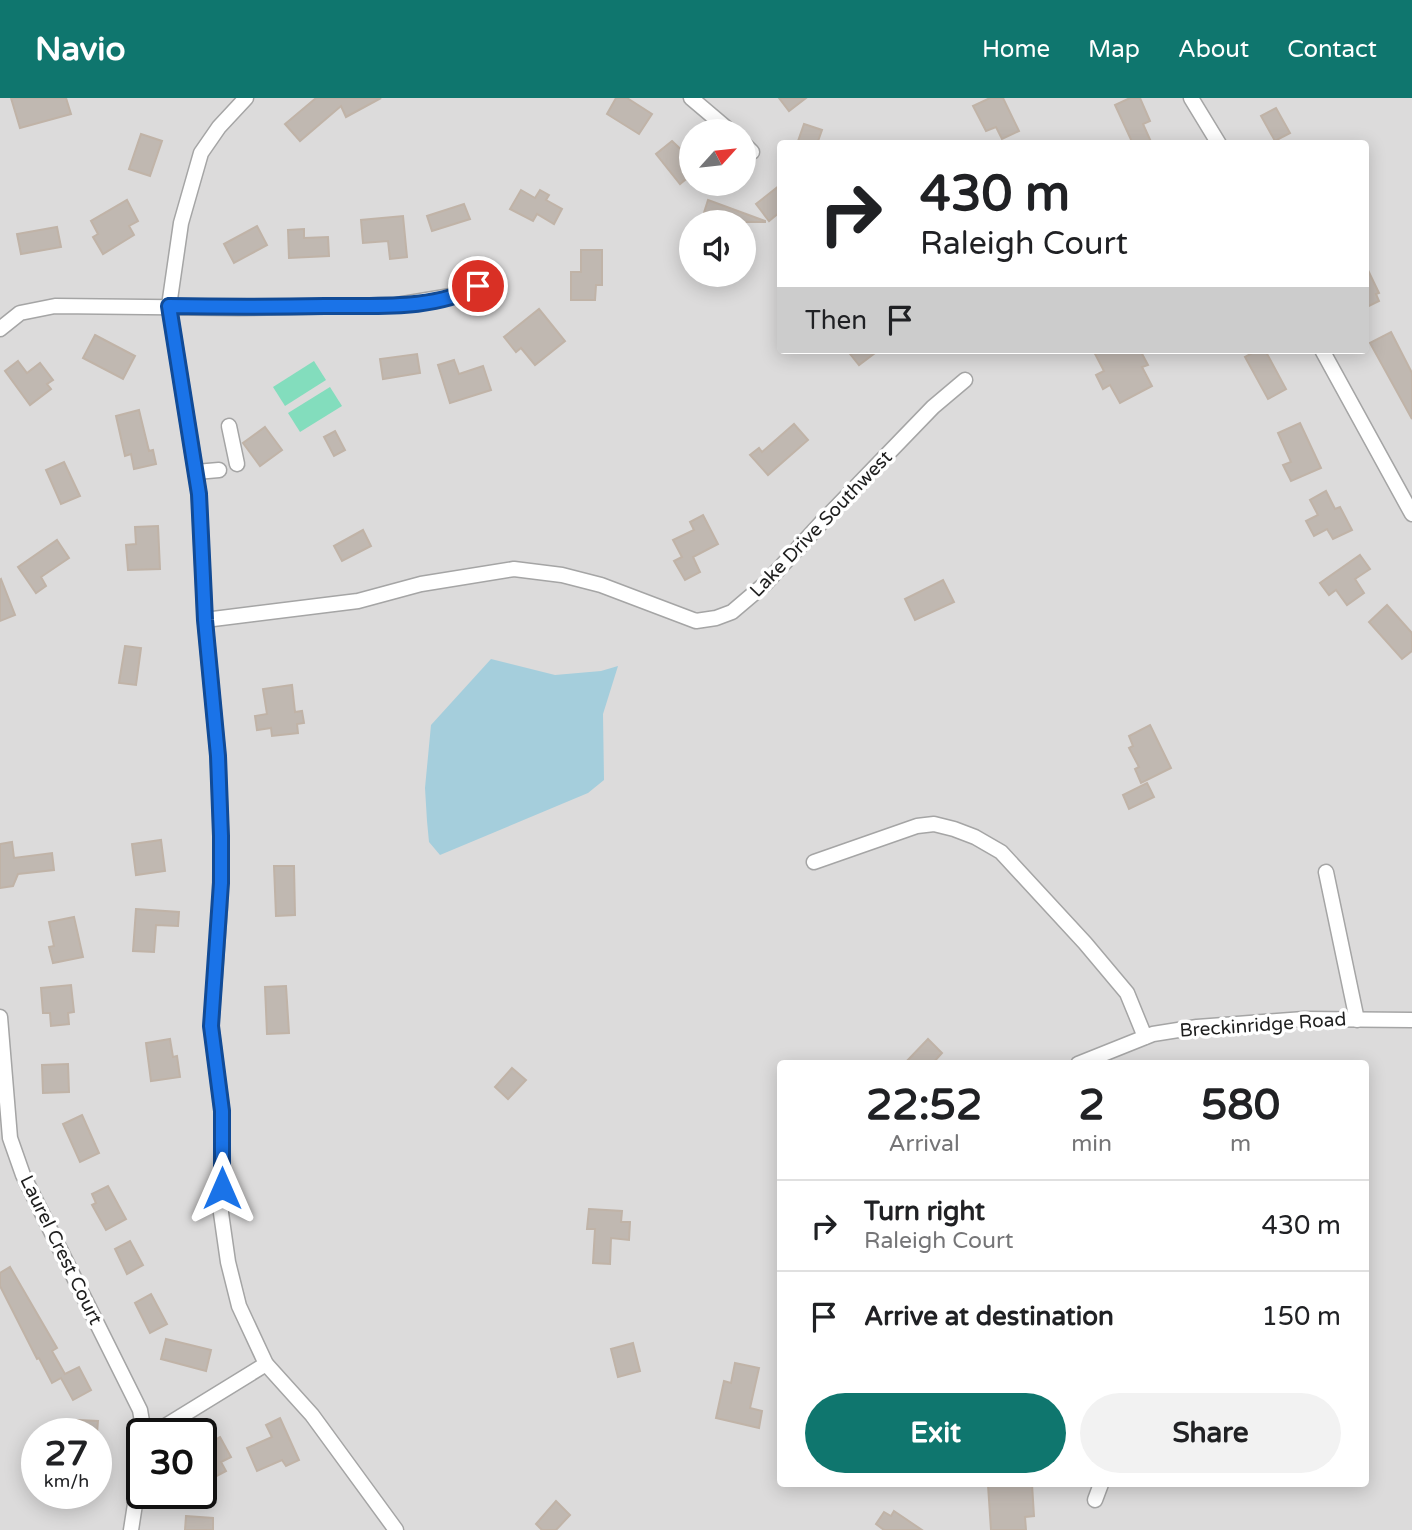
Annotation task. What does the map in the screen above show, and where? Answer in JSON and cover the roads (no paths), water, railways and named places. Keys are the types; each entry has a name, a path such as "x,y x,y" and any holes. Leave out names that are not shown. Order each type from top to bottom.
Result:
{"street":[{"path":"246,98 201,153 181,223 169,306 199,494 205,620 218,756 220,906 211,1026 222,1111 221,1213 228,1262 239,1306 266,1364 312,1415 396,1530"},
{"path":"691,98 716,119"},
{"path":"1191,98 1217,140"},
{"path":"0,329 20,313 55,306 169,306 245,313 397,305 463,294 492,278"},
{"path":"1324,354 1412,514"},
{"name":"Lake Drive Southwest","path":"205,620 358,601 421,584 514,569 562,575 601,585 696,621 716,618 732,612 766,583 933,407 965,380"},
{"path":"229,426 237,464"},
{"path":"195,472 219,470"},
{"path":"814,862 917,826 934,824 975,837 1001,852 1085,943 1127,993 1145,1037"},
{"path":"1326,872 1357,1020"},
{"name":"Laurel Crest Court","path":"0,1017 10,1138 23,1175 140,1410 141,1418"},
{"name":"Breckinridge Road","path":"1088,1060 1145,1037 1197,1027 1304,1019 1412,1020"},
{"path":"178,1418 266,1364"},
{"path":"1095,1500 1100,1487"},
{"path":"131,1530 134,1509"}],"water":[{"path":"491,659 555,675 601,671 618,666 603,714 604,780 588,793 440,855 429,842 427,821 425,788 431,725"}]}
